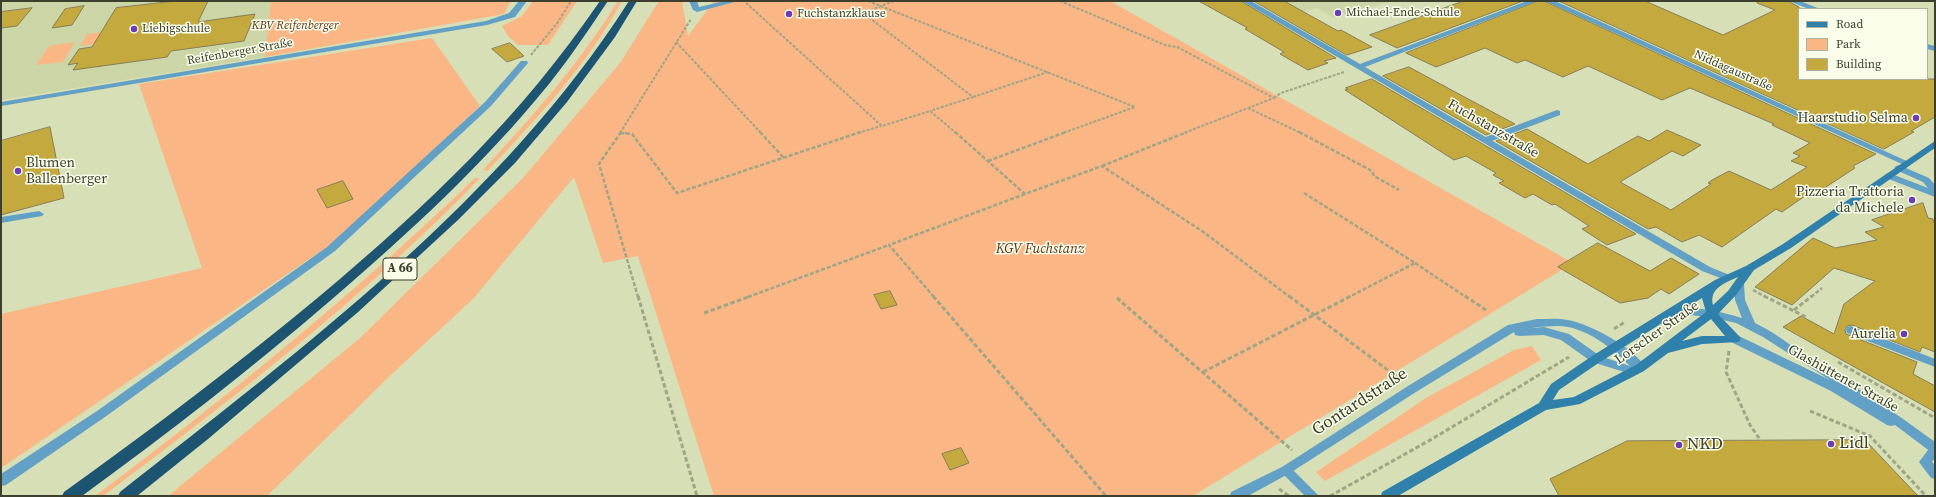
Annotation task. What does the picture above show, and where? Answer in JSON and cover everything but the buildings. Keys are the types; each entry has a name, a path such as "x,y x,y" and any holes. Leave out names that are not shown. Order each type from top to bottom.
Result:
{"highway":[{"name":"A 66","path":"70,496 213,390 300,320 371,259 430,205 478,157 546,82 570,52 604,1"},
{"name":"A 66","path":"126,496 247,400 328,332 452,220 499,173 570,93 601,52 633,1"}],"main road":[{"name":"Lorscher Straße","path":"1543,406 1555,387 1596,359 1668,313 1787,246 1935,144"},
{"name":"Lorscher Straße","path":"1386,496 1543,406 1576,401 1636,370 1712,313 1739,284 1750,268"},
{"path":"1712,287 1707,298 1712,313 1735,339"},
{"path":"1662,351 1702,340 1735,339"}],"street":[{"name":"Reifenberger Straße","path":"1,104 487,23 512,15 523,1"},
{"path":"693,1 697,10 734,1"},
{"name":"Fuchstanzstraße","path":"1246,1 1361,66 1706,268 1728,278"},
{"path":"1361,66 1533,1"},
{"name":"Niddagaustraße","path":"1549,1 1903,166 1926,180 1935,192"},
{"path":"1793,1 1813,8"},
{"path":"1,481 101,414 331,249 488,104 524,63"},
{"path":"1486,140 1557,113"},
{"path":"1889,176 1935,192"},
{"path":"1,220 39,214"},
{"path":"1739,284 1740,300 1750,325"},
{"name":"Glashüttener Straße","path":"1668,313 1689,310 1712,313 1750,325 1865,397 1935,449 1835,388 1735,339"},
{"name":"Gontardstraße","path":"1236,496 1286,470 1401,396 1512,328 1537,323 1567,323 1587,329 1601,336 1617,347 1636,370"},
{"path":"1851,330 1935,363"},
{"name":"Gontardstraße","path":"1502,334 1527,331 1544,331 1565,337 1596,359 1636,370"},
{"path":"1935,449 1925,462 1935,474"},
{"path":"1286,470 1313,496"}],"path":[{"path":"524,63 558,22 571,1"},
{"path":"734,1 746,3 882,126"},
{"path":"868,1 1135,107 988,162"},
{"path":"894,1 863,13 973,97"},
{"path":"1060,1 1165,45 1177,47 1274,98"},
{"path":"697,10 676,42 656,78 599,164 697,496"},
{"path":"676,42 784,158"},
{"path":"704,313 1102,166 1274,98 1281,92 1361,66"},
{"path":"620,133 632,134 677,193 1048,72"},
{"path":"1248,108 1335,150 1372,171 1374,176 1399,190"},
{"path":"930,111 1025,194"},
{"path":"1102,166 1202,231 1401,381"},
{"path":"1304,193 1486,310"},
{"path":"888,245 1106,496"},
{"path":"1203,372 1313,314 1415,263"},
{"path":"1739,284 1806,317"},
{"path":"1794,310 1822,288"},
{"path":"1117,298 1291,449"},
{"path":"1601,336 1629,320"},
{"path":"1331,496 1528,383 1581,348"},
{"path":"1726,372 1750,425 1761,441"},
{"path":"1810,411 1870,436 1926,496"}],"shaded area":[{"name":"Liebigschule","path":"1,1 271,1 265,57 1,100"},
{"name":"Michael-Ende-Schule","path":"1257,1 1392,1 1334,18 1317,8 1285,17"}],"green space":[{"name":"KBV Reifenberger","path":"271,1 511,1 504,14 265,57"},
{"path":"533,1 577,1 548,45 518,45 508,36 502,26 522,16"},
{"path":"618,1 622,1 595,45 563,87 494,164 487,171 483,170 537,110 572,68"},
{"name":"KGV Fuchstanz","path":"659,1 682,1 688,36 714,1 1110,1 1573,263 1193,496 714,496 638,256 603,263 574,177 474,298 393,373 267,496 168,496 360,338 523,178 620,63"},
{"path":"151,26 145,37 80,46 87,34"},
{"path":"432,38 480,106 335,245 327,247 1,468 1,314 202,268 139,84"},
{"path":"75,42 63,62 36,65 49,46"},
{"path":"475,178 480,178 436,222 345,305 201,422 103,496 95,496 193,421 290,343 430,221"},
{"path":"1532,346 1541,360 1325,481 1316,472 1426,398 1514,350"}],"place":[{"name":"Michael-Ende-Schule","path":"1338,13"},
{"name":"Fuchstanzklause","path":"789,14"},
{"name":"Liebigschule","path":"134,29"},
{"name":"Haarstudio Selma","path":"1916,118"},
{"name":"Blumen Ballenberger","path":"18,171"},
{"name":"Pizzeria Trattoria da Michele","path":"1912,200"},
{"name":"Aurelia","path":"1904,334"},
{"name":"Lidl","path":"1831,444"},
{"name":"NKD","path":"1679,445"}]}
